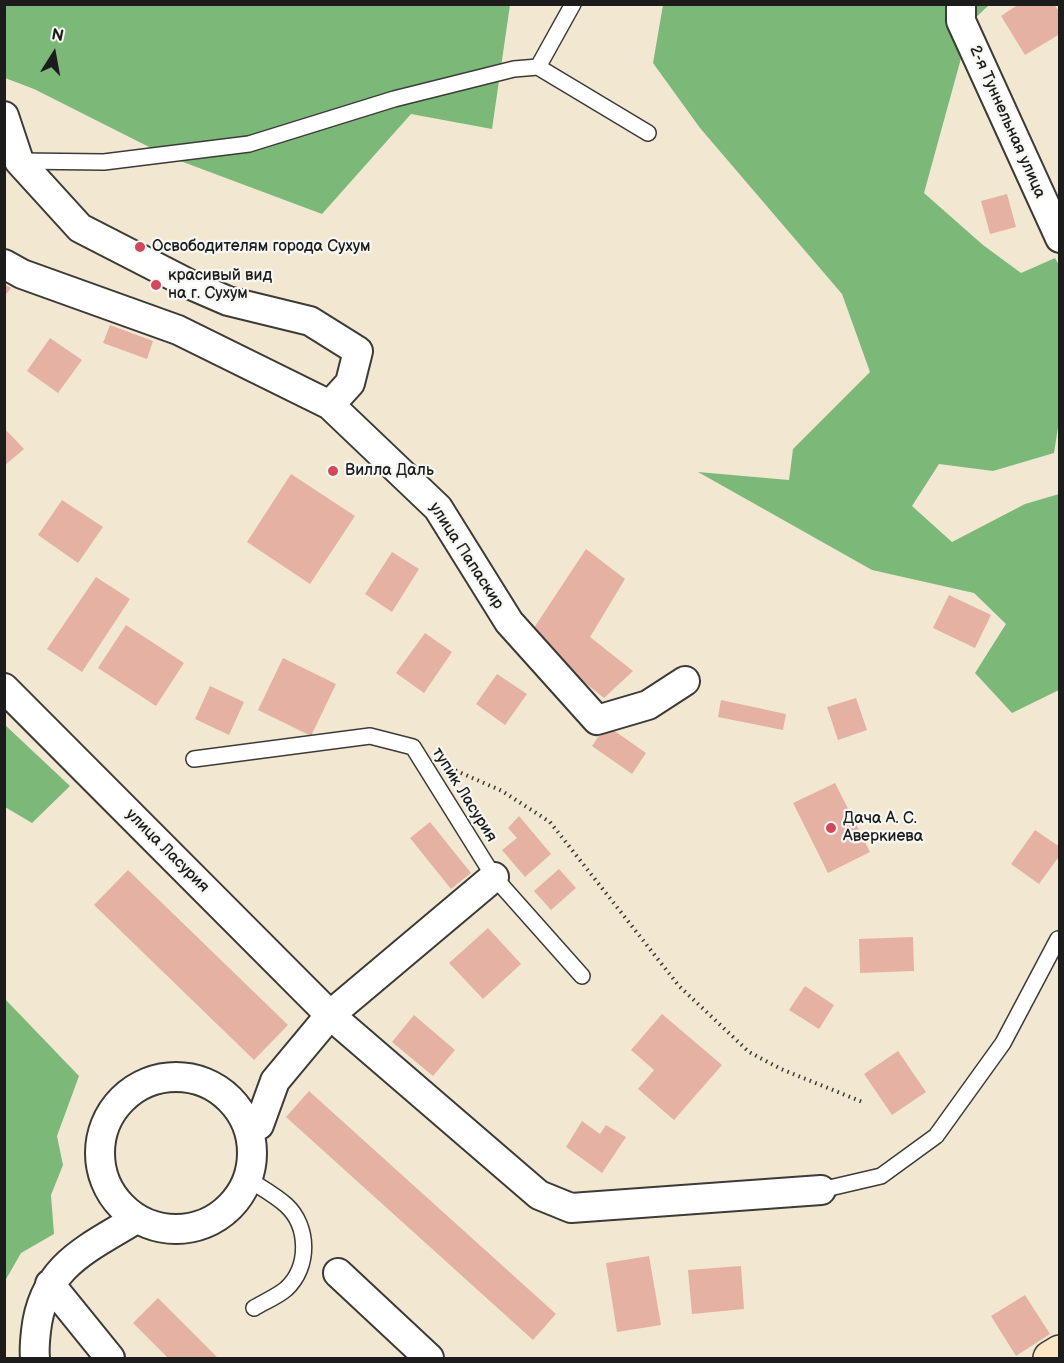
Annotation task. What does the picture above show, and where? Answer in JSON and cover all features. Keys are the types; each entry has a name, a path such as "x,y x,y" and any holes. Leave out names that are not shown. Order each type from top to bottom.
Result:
{"street":[{"name":"2-я Туннельная улица","path":"961,4 961,21 1059,238"},
{"path":"4,116 19,161 80,228 191,285 228,301 310,321 358,351 350,383 330,405"},
{"name":"улица Папаскир","path":"4,264 22,274 178,330 330,405 438,508 509,622 597,720 648,705 685,681"},
{"name":"улица Ласурия","path":"4,688 330,1015 539,1195 571,1208 821,1190"},
{"path":"249,1130 259,1125 275,1081 330,1015 494,877"},
{"path":"174,1077 198,1080 220,1091 238,1109 249,1130 252,1156 248,1179 233,1204 212,1220 187,1228 161,1228 136,1219 118,1203 105,1182 99,1158 102,1133 112,1111 128,1093 150,1081 174,1077"},
{"path":"35,1359 38,1313 50,1284 71,1259 136,1219"},
{"path":"338,1273 429,1359"},
{"path":"50,1284 110,1359"},
{"path":"1050,1359 1059,1352"}],"lane":[{"path":"538,67 573,4"},
{"path":"19,161 104,162 249,144 394,99 514,69 538,67 648,133"},
{"name":"тупик Ласурия","path":"194,759 370,736 413,747 494,877 582,976"},
{"path":"821,1190 881,1176 936,1136 1003,1043 1058,939"},
{"path":"248,1179 287,1206 298,1223 304,1240 302,1265 287,1288 254,1308"}],"path":[{"path":"413,747 440,764 502,791 550,822 679,986 749,1052 782,1069 865,1103"}],"green space":[{"path":"4,5 510,5 492,129 411,114 322,214 167,156 34,89 5,78"},
{"path":"663,5 989,5 971,22 924,193 983,245 1021,273 1055,258 1060,267 1059,421 1054,453 993,471 939,464 912,506 952,542 1025,504 1059,494 1059,690 1012,713 975,673 1006,624 974,593 872,570 698,472 789,480 793,449 870,372 842,294 700,128 653,63"},
{"path":"4,724 70,786 32,823 5,807"},
{"path":"5,999 79,1076 57,1136 63,1165 51,1195 54,1234 21,1253 5,1281"}],"building":[{"path":"1019,4 1054,4 1060,13 1060,34 1025,55 1001,16"},
{"path":"1007,194 1016,227 990,234 981,201"},
{"path":"4,284 11,288 4,297"},
{"path":"110,325 153,341 147,359 103,343"},
{"path":"50,338 82,360 58,393 27,371"},
{"path":"4,428 24,449 4,466"},
{"path":"291,474 355,516 310,584 247,542"},
{"path":"62,500 103,527 78,563 38,535"},
{"path":"586,549 625,579 590,637 633,671 604,698 528,637"},
{"path":"392,552 419,569 392,612 365,594"},
{"path":"96,577 130,599 82,672 47,649"},
{"path":"949,595 991,615 975,648 933,628"},
{"path":"126,625 184,663 156,706 98,668"},
{"path":"425,633 452,652 424,693 396,673"},
{"path":"283,658 336,684 311,736 258,710"},
{"path":"497,674 527,694 505,725 476,704"},
{"path":"210,686 244,702 229,735 195,719"},
{"path":"856,698 867,730 838,740 827,707"},
{"path":"721,700 786,714 783,730 718,717"},
{"path":"606,725 646,753 632,774 592,746"},
{"name":"Дача А. С. Аверкиева","path":"835,783 870,852 828,873 793,803"},
{"path":"519,816 551,854 525,877 502,850 517,838 508,828"},
{"path":"430,822 471,873 451,889 410,838"},
{"path":"1035,830 1060,847 1060,855 1039,884 1011,864"},
{"path":"559,869 576,888 551,910 534,891"},
{"path":"128,870 288,1025 254,1060 94,905"},
{"path":"488,928 521,964 483,999 449,963"},
{"path":"913,937 914,971 860,973 859,939"},
{"path":"805,986 834,1005 819,1029 789,1010"},
{"path":"662,1014 722,1065 674,1120 638,1089 654,1070 631,1050"},
{"path":"414,1015 455,1050 433,1076 392,1042"},
{"path":"898,1051 926,1092 892,1115 864,1074"},
{"path":"309,1091 556,1314 533,1340 286,1117"},
{"path":"582,1121 600,1134 606,1125 626,1137 602,1173 566,1147"},
{"path":"649,1256 661,1325 617,1332 606,1263"},
{"path":"741,1266 744,1309 692,1314 688,1270"},
{"path":"1025,1295 1050,1334 1016,1356 991,1316"},
{"path":"158,1298 218,1358 168,1358 133,1323"}],"place":[{"name":"Освободителям города Сухум","path":"140,247"},
{"name":"красивый вид на г. Сухум","path":"156,285"},
{"name":"Вилла Даль","path":"333,471"},
{"name":"Дача А. С. Аверкиева","path":"831,828"}]}
